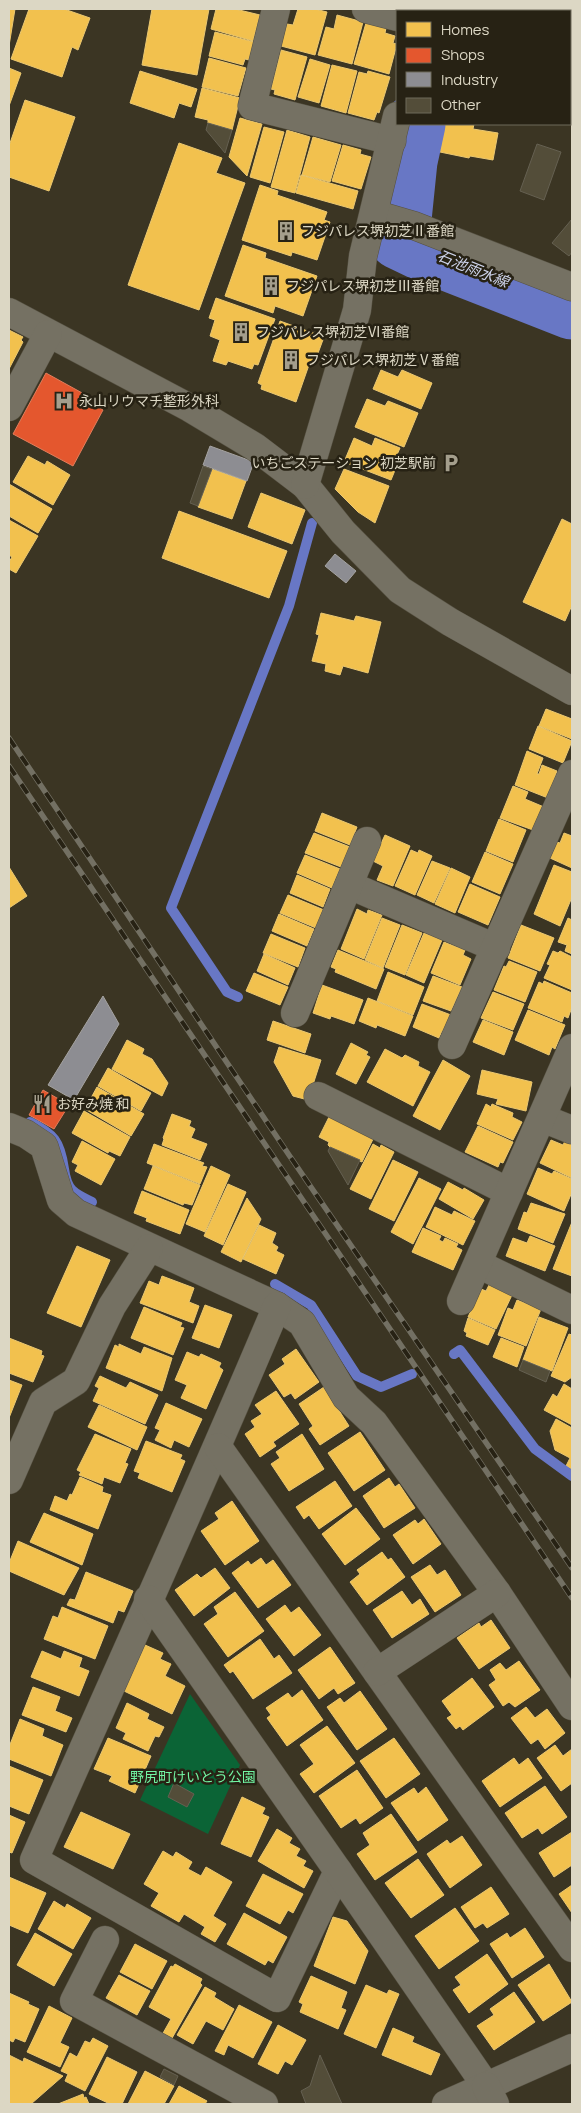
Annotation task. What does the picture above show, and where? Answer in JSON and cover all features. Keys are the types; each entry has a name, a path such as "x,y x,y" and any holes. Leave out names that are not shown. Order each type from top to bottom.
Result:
{"street":[{"path":"276,9 252,106 394,128 363,256 357,310 305,485"},
{"path":"366,9 396,17"},
{"path":"374,214 415,226 572,287"},
{"path":"9,312 190,408 255,447 305,485 344,532 400,590 450,622 572,691"},
{"path":"9,407 48,334"},
{"path":"452,1045 572,774"},
{"path":"294,1013 368,841"},
{"path":"349,885 496,948"},
{"path":"461,1301 572,1048"},
{"path":"318,1096 509,1192"},
{"path":"542,1118 572,1130"},
{"path":"9,1127 26,1134 44,1146 61,1200 76,1213 277,1306 302,1323 346,1397 374,1422 496,1593 572,1706"},
{"path":"9,1480 44,1402 76,1380 112,1306 149,1248"},
{"path":"478,1264 572,1310"},
{"path":"277,1306 218,1447 148,1599 34,1860 277,1998 338,1871"},
{"path":"218,1447 572,1948"},
{"path":"377,1672 496,1593"},
{"path":"148,1599 338,1871 490,2095"},
{"path":"105,1940 74,2001 264,2104"},
{"path":"446,2104 490,2095 572,2048"}],"green space":[{"name":"野尻町けいとう公園","path":"190,1694 240,1765 208,1834 140,1800"}],"building: Homes":[{"path":"9,9 15,9 9,46"},
{"path":"29,9 64,9 90,18 78,50 72,47 62,77 11,59"},
{"path":"152,9 209,9 197,75 142,65"},
{"path":"216,9 235,9 260,15 253,41 211,29"},
{"path":"298,9 315,9 327,12 315,55 281,46 287,24 293,25"},
{"path":"337,15 363,22 352,64 318,55 326,27 334,29"},
{"path":"366,23 386,28 385,33 395,36 393,43 396,44 396,48 389,74 354,64"},
{"path":"215,32 254,42 249,60 245,59 243,65 209,56"},
{"path":"571,46 572,46 571,105"},
{"path":"281,50 307,57 295,100 274,94 275,90 271,89"},
{"path":"209,58 246,68 238,96 202,87"},
{"path":"310,59 330,65 319,103 298,97"},
{"path":"332,65 357,71 346,113 321,106"},
{"path":"9,68 21,73 9,106"},
{"path":"140,71 197,89 191,107 179,103 174,118 130,103"},
{"path":"368,71 390,77 379,113 377,112 374,120 348,113 359,72 367,74"},
{"path":"202,88 240,98 232,130 195,117"},
{"path":"25,100 75,117 49,191 9,177 9,146"},
{"path":"240,118 262,124 247,176 229,157"},
{"path":"445,125 474,125 473,129 498,133 493,160 470,156 469,158 440,152"},
{"path":"264,127 284,132 270,183 250,177"},
{"path":"287,130 310,137 295,193 271,187"},
{"path":"313,137 341,145 330,182 302,175"},
{"path":"179,143 222,158 216,173 245,183 199,310 128,285"},
{"path":"343,145 361,150 360,154 371,157 361,189 332,181"},
{"path":"301,175 358,191 353,209 296,193"},
{"name":"フジパレス堺初芝Ⅱ番館","path":"260,185 278,191 277,195 327,212 324,220 330,222 317,260 292,252 291,256 242,240"},
{"name":"フジパレス堺初芝Ⅲ番館","path":"243,245 266,253 265,258 317,276 303,316 275,306 273,313 225,296"},
{"name":"フジパレス堺初芝Ⅵ番館","path":"216,298 275,319 258,365 254,364 252,369 228,361 226,365 213,361 220,340 210,336 215,320 209,318"},
{"name":"フジパレス堺初芝Ⅴ番館","path":"280,321 324,337 314,364 310,362 296,402 261,389 262,385 258,383"},
{"path":"9,330 23,337 21,340 23,342 9,369"},
{"path":"381,370 398,377 402,370 432,383 421,409 373,389"},
{"path":"367,399 385,406 388,401 418,413 404,447 355,427"},
{"path":"354,438 372,446 375,438 400,448 396,457 400,458 391,480 344,462"},
{"path":"28,456 45,465 47,461 70,475 53,505 13,482"},
{"path":"212,469 246,481 232,519 198,507"},
{"path":"344,469 389,486 375,523 358,512 335,489"},
{"path":"9,484 52,509 38,533 9,516"},
{"path":"261,493 305,510 292,544 248,527"},
{"path":"179,511 287,551 269,598 162,558"},
{"path":"562,519 572,524 572,605 565,621 523,602"},
{"path":"9,520 38,536 16,573 9,569 9,562 12,557 9,555"},
{"path":"321,613 354,621 356,616 381,622 368,673 343,666 340,675 325,671 326,664 312,661 319,635 316,634"},
{"path":"546,709 572,719 572,739 539,726"},
{"path":"538,726 572,741 563,763 529,749"},
{"path":"527,751 543,758 537,774 539,774 542,765 557,771 548,798 515,785"},
{"path":"513,786 528,792 525,799 544,807 533,830 500,818"},
{"path":"322,813 357,827 350,845 315,831"},
{"path":"499,819 526,830 513,862 486,851"},
{"path":"314,833 350,847 341,867 305,853"},
{"path":"564,833 572,836 572,868 550,858 557,842 560,843"},
{"path":"385,835 410,846 393,886 377,880 383,866 373,861"},
{"path":"411,850 418,853 419,850 432,856 415,895 395,886"},
{"path":"485,852 513,864 500,894 472,882"},
{"path":"305,855 340,869 332,888 297,873"},
{"path":"432,861 450,868 434,903 417,895"},
{"path":"554,865 572,872 572,897 560,926 534,914"},
{"path":"9,867 27,896 9,908"},
{"path":"451,868 470,877 455,913 435,904"},
{"path":"297,875 330,889 323,907 290,893"},
{"path":"470,884 500,897 488,925 458,912"},
{"path":"288,895 324,910 316,928 280,913"},
{"path":"357,909 367,914 368,910 382,915 364,959 341,949"},
{"path":"279,914 314,929 307,946 272,931"},
{"path":"382,918 400,925 383,968 365,960"},
{"path":"568,918 572,920 572,954 565,951 567,945 558,942"},
{"path":"402,925 422,933 405,975 385,967"},
{"path":"521,925 554,938 540,971 508,958"},
{"path":"424,933 442,940 424,983 406,975"},
{"path":"271,934 305,948 298,967 263,953"},
{"path":"444,942 465,950 463,955 471,959 460,985 431,973"},
{"path":"338,950 384,969 376,989 335,972 336,969 331,967"},
{"path":"553,951 558,953 560,951 572,957 572,990 544,978 550,965 547,964"},
{"path":"264,954 295,968 288,985 257,971"},
{"path":"509,961 537,972 525,1002 494,990 504,966 506,967"},
{"path":"388,972 424,987 413,1015 377,1001"},
{"path":"254,973 288,987 280,1005 246,991"},
{"path":"433,976 462,987 451,1011 423,1001"},
{"path":"544,981 572,993 572,1007 568,1018 564,1016 562,1022 528,1008 539,982 543,984"},
{"path":"322,985 363,1000 354,1024 331,1016 330,1019 313,1013"},
{"path":"493,992 524,1004 513,1030 481,1018"},
{"path":"368,998 413,1016 405,1036 377,1025 376,1028 359,1021"},
{"path":"422,1004 451,1015 444,1032 442,1031 439,1038 413,1027"},
{"path":"528,1010 565,1025 555,1049 552,1047 549,1055 515,1040"},
{"path":"483,1020 513,1032 504,1055 473,1042"},
{"path":"273,1021 311,1034 305,1053 267,1040"},
{"path":"127,1040 144,1049 142,1054 152,1059 168,1083 162,1096 112,1069"},
{"path":"351,1043 368,1052 366,1055 370,1057 356,1084 336,1074"},
{"path":"279,1047 321,1060 308,1100 293,1096 274,1062"},
{"path":"385,1049 402,1058 405,1055 419,1062 418,1066 430,1072 413,1106 367,1082"},
{"path":"443,1060 470,1076 440,1130 413,1116"},
{"path":"108,1068 151,1093 141,1111 98,1086"},
{"path":"482,1070 532,1082 526,1111 496,1104 498,1099 477,1094"},
{"path":"97,1087 144,1114 131,1136 85,1109"},
{"path":"486,1104 491,1107 492,1104 513,1113 512,1117 522,1122 513,1140 477,1124"},
{"path":"84,1111 130,1137 120,1156 109,1151 108,1153 72,1133"},
{"path":"172,1114 191,1121 189,1126 195,1129 191,1138 207,1144 200,1160 162,1145"},
{"path":"329,1117 374,1137 362,1162 330,1147 328,1145 329,1142 319,1137"},
{"path":"478,1126 513,1142 503,1163 500,1162 498,1167 465,1152"},
{"path":"566,1139 572,1142 572,1178 540,1163 551,1140 563,1145"},
{"path":"82,1141 115,1159 101,1185 75,1171 78,1165 72,1162"},
{"path":"154,1144 204,1163 202,1166 207,1167 200,1184 147,1163"},
{"path":"373,1144 380,1148 381,1145 394,1152 371,1199 350,1189"},
{"path":"393,1160 418,1172 394,1221 369,1209"},
{"path":"153,1166 200,1185 192,1205 184,1203 183,1205 144,1189"},
{"path":"211,1166 230,1175 205,1232 186,1224"},
{"path":"538,1168 552,1174 554,1171 572,1179 572,1192 564,1211 527,1194"},
{"path":"419,1178 441,1189 413,1244 391,1232"},
{"path":"448,1182 463,1190 464,1188 484,1200 473,1219 439,1199"},
{"path":"228,1184 246,1192 223,1245 204,1236"},
{"path":"142,1191 189,1210 180,1234 146,1221 147,1218 134,1213"},
{"path":"247,1198 261,1219 241,1262 221,1252"},
{"path":"531,1203 565,1214 553,1243 518,1229 524,1212 527,1213"},
{"path":"435,1207 452,1215 454,1211 475,1221 463,1245 426,1227"},
{"path":"572,1222 572,1276 553,1269"},
{"path":"259,1225 276,1233 272,1243 278,1247 276,1251 284,1255 276,1274 243,1259"},
{"path":"423,1228 441,1236 439,1240 443,1242 445,1238 458,1244 456,1247 462,1250 453,1270 412,1252"},
{"path":"530,1236 555,1246 545,1271 506,1256 513,1238 527,1243"},
{"path":"77,1246 110,1260 81,1327 47,1313"},
{"path":"162,1276 194,1288 189,1302 199,1306 193,1323 140,1303 149,1281 159,1285"},
{"path":"489,1285 512,1295 496,1329 468,1317 481,1289 486,1291"},
{"path":"517,1300 541,1309 526,1346 498,1335 508,1308 513,1310"},
{"path":"205,1305 232,1315 219,1348 192,1338"},
{"path":"144,1307 182,1323 180,1327 184,1328 173,1355 131,1338"},
{"path":"539,1317 568,1328 552,1371 523,1360"},
{"path":"468,1318 495,1330 488,1345 466,1336 467,1333 464,1331"},
{"path":"569,1334 572,1335 572,1377 565,1382 551,1376"},
{"path":"9,1338 42,1351 41,1355 44,1356 33,1382 9,1373"},
{"path":"501,1338 524,1347 517,1367 493,1357"},
{"path":"119,1344 141,1354 144,1347 172,1358 162,1391 106,1368 115,1345 119,1347"},
{"path":"296,1349 319,1382 295,1399 291,1393 284,1397 269,1375 285,1364 282,1359"},
{"path":"187,1352 199,1357 201,1354 221,1363 219,1367 223,1370 206,1409 181,1398 187,1385 175,1380"},
{"path":"100,1376 126,1388 130,1382 158,1395 145,1424 93,1401 99,1388 95,1386"},
{"path":"9,1380 22,1385 9,1418"},
{"path":"564,1384 572,1389 572,1425 544,1410 553,1394 557,1397"},
{"path":"324,1387 349,1426 320,1445 309,1429 313,1426 299,1404"},
{"path":"276,1391 299,1424 273,1442 276,1446 260,1457 245,1434 255,1427 251,1421 262,1414 255,1405"},
{"path":"166,1403 202,1419 189,1447 174,1440 171,1448 155,1440 160,1430 155,1428"},
{"path":"99,1405 147,1427 137,1450 88,1427"},
{"path":"556,1419 572,1428 572,1469 566,1466 570,1458 555,1450 550,1431"},
{"path":"360,1432 385,1470 354,1491 328,1453"},
{"path":"95,1434 131,1449 125,1463 128,1464 120,1483 104,1477 102,1484 79,1475 81,1472 77,1470"},
{"path":"302,1434 324,1469 289,1491 271,1464 280,1458 276,1452"},
{"path":"146,1441 182,1455 180,1459 185,1461 172,1492 138,1478 140,1473 134,1471"},
{"path":"80,1477 103,1487 102,1492 111,1495 98,1529 50,1510 55,1496 67,1501 70,1494 72,1495"},
{"path":"389,1478 395,1487 399,1484 415,1508 384,1528 363,1496"},
{"path":"335,1481 352,1506 319,1529 309,1515 304,1519 296,1507"},
{"path":"232,1501 259,1541 225,1565 201,1531 219,1519 215,1513"},
{"path":"356,1508 380,1539 345,1565 322,1534"},
{"path":"44,1513 93,1534 82,1565 30,1542"},
{"path":"424,1519 441,1544 413,1564 393,1535 415,1520 418,1524"},
{"path":"18,1541 79,1568 64,1595 9,1571 9,1563"},
{"path":"382,1552 388,1560 391,1558 405,1577 367,1605 350,1582 360,1574 357,1570"},
{"path":"261,1558 266,1565 273,1560 291,1585 258,1608 232,1573 248,1561 251,1565"},
{"path":"430,1565 437,1575 445,1570 461,1595 435,1612 411,1577"},
{"path":"215,1568 230,1588 194,1616 175,1590 197,1574 201,1578"},
{"path":"86,1572 133,1591 124,1612 118,1610 113,1623 67,1605 70,1599 75,1600"},
{"path":"402,1591 412,1605 420,1599 429,1614 392,1638 373,1610"},
{"path":"235,1592 264,1631 228,1657 204,1624 218,1614 214,1607"},
{"path":"285,1605 291,1613 299,1607 321,1635 294,1656 266,1619"},
{"path":"62,1607 108,1626 95,1659 44,1639 53,1616 58,1618"},
{"path":"491,1620 510,1648 479,1669 457,1638 479,1623 481,1627"},
{"path":"260,1639 274,1659 279,1655 292,1673 253,1699 233,1671 230,1673 224,1665"},
{"path":"145,1645 163,1653 160,1659 171,1664 165,1676 185,1686 172,1714 124,1691"},
{"path":"330,1647 355,1683 338,1694 334,1688 319,1699 298,1670"},
{"path":"42,1651 61,1659 64,1651 82,1658 79,1667 89,1671 79,1696 31,1677"},
{"path":"519,1661 540,1690 515,1707 509,1702 503,1706 489,1685 496,1680 490,1670 500,1663 506,1670"},
{"path":"472,1678 494,1707 463,1730 460,1726 456,1729 447,1718 452,1715 442,1701"},
{"path":"33,1687 60,1697 55,1711 72,1718 66,1732 22,1715"},
{"path":"302,1690 323,1720 287,1746 267,1718 271,1715 266,1708 288,1693 292,1698"},
{"path":"360,1691 387,1729 357,1750 327,1707 340,1698 344,1703"},
{"path":"127,1703 149,1714 147,1719 164,1727 159,1737 155,1736 148,1751 123,1739 126,1733 116,1728"},
{"path":"526,1707 535,1718 547,1709 565,1733 545,1749 538,1739 531,1744 511,1718"},
{"path":"20,1719 44,1729 42,1736 63,1745 51,1776 9,1759 9,1747"},
{"path":"327,1726 355,1763 314,1793 300,1774 314,1764 300,1745"},
{"path":"108,1738 151,1756 135,1793 109,1781 112,1776 94,1769"},
{"path":"394,1738 420,1774 386,1798 360,1761"},
{"path":"555,1745 563,1756 572,1749 572,1783 561,1791 537,1758"},
{"path":"514,1758 519,1765 528,1758 542,1778 500,1807 482,1781"},
{"path":"9,1766 43,1780 29,1814 9,1806"},
{"path":"357,1770 383,1808 360,1824 356,1818 341,1828 319,1796"},
{"path":"545,1786 567,1817 542,1834 538,1828 522,1838 505,1813"},
{"path":"426,1787 448,1820 418,1841 391,1803 414,1788 418,1794"},
{"path":"242,1797 265,1808 262,1814 269,1817 251,1857 221,1844"},
{"path":"81,1812 130,1834 113,1869 64,1847"},
{"path":"391,1814 417,1852 375,1880 357,1854 370,1845 363,1833"},
{"path":"9,1815 25,1822 12,1853 9,1852"},
{"path":"277,1829 292,1838 289,1843 300,1849 296,1856 306,1861 303,1866 313,1871 304,1888 258,1861"},
{"path":"572,1832 572,1865 554,1877 539,1853"},
{"path":"462,1836 482,1865 450,1888 427,1854 447,1840 450,1844"},
{"path":"163,1851 173,1857 176,1852 192,1862 188,1869 201,1876 206,1867 232,1882 213,1916 226,1924 215,1942 201,1934 205,1927 184,1914 179,1922 151,1906 159,1893 144,1884"},
{"path":"418,1859 444,1895 411,1918 385,1883"},
{"path":"263,1874 303,1894 293,1913 288,1910 280,1924 246,1906"},
{"path":"9,1877 46,1893 28,1933 9,1925"},
{"path":"572,1885 572,1913 559,1894"},
{"path":"491,1887 509,1914 487,1928 483,1923 475,1928 461,1907"},
{"path":"54,1901 65,1908 67,1904 91,1918 73,1949 38,1929"},
{"path":"455,1908 479,1941 439,1969 415,1936"},
{"path":"244,1913 287,1937 273,1963 268,1960 265,1965 227,1944"},
{"path":"333,1917 347,1921 368,1951 355,1984 314,1966"},
{"path":"525,1928 544,1957 512,1978 490,1944 507,1933 510,1938"},
{"path":"35,1933 72,1954 54,1986 17,1965"},
{"path":"135,1944 167,1961 152,1989 120,1972"},
{"path":"487,1954 508,1984 469,2013 453,1990 461,1985 455,1977"},
{"path":"175,1964 202,1979 200,1983 202,1985 171,2040 162,2035 171,2019 149,2007 171,1966 173,1967"},
{"path":"549,1964 572,2002 543,2021 518,1985"},
{"path":"119,1975 150,1991 137,2015 106,1998"},
{"path":"311,1976 347,1992 341,2008 346,2010 338,2029 300,2012 303,2004 299,2002"},
{"path":"366,1985 387,1994 389,1990 399,1994 376,2048 344,2034"},
{"path":"205,1987 216,1993 214,1997 234,2009 223,2030 206,2021 193,2044 177,2035"},
{"path":"514,1992 535,2022 494,2050 477,2026 494,2015 490,2009"},
{"path":"9,1993 39,2009 25,2042 15,2038 13,2042 9,2040"},
{"path":"239,2005 272,2022 253,2058 228,2045 224,2055 215,2051"},
{"path":"49,2006 72,2018 60,2043 69,2047 60,2067 27,2052"},
{"path":"278,2025 306,2040 292,2065 285,2061 278,2074 258,2064"},
{"path":"393,2028 414,2037 412,2042 440,2054 431,2075 382,2055"},
{"path":"93,2038 108,2046 85,2091 65,2081 68,2074 61,2071 70,2053 77,2057 85,2041 90,2043"},
{"path":"9,2055 23,2062 24,2058 63,2076 31,2104 9,2104"},
{"path":"107,2057 137,2072 122,2104 110,2104 89,2094"},
{"path":"145,2071 174,2086 164,2104 128,2104"},
{"path":"179,2086 207,2101 205,2104 169,2104"},
{"path":"83,2094 89,2104 58,2104"}],"building: Shops":[{"path":"46,373 84,394 81,397 103,410 73,466 13,434"},
{"path":"43,1090 69,1105 54,1129 29,1115"}],"building: Industry":[{"path":"210,446 254,462 247,481 203,465"},
{"path":"335,554 356,571 346,583 325,566"},
{"path":"103,996 119,1024 74,1100 48,1085"}],"building: Other":[{"path":"208,123 232,130 225,153 206,130"},
{"path":"537,144 561,152 544,200 520,191"},
{"path":"572,219 572,252 569,256 552,243"},
{"path":"203,466 212,469 198,506 190,503"},
{"path":"330,1147 360,1160 348,1185 328,1151"},
{"path":"523,1360 550,1371 546,1382 519,1370"},
{"path":"174,1783 194,1794 187,1807 168,1797"},
{"path":"320,2055 342,2104 306,2104 301,2091 310,2086"},
{"path":"164,2069 178,2076 174,2085 160,2077"}],"waterway":[{"name":"石池雨水線","path":"415,125 407,161 399,239 424,251 572,309"},
{"path":"238,997 227,992 171,908 289,606 312,523"},
{"path":"30,1122 45,1130 58,1145 66,1177 72,1190 92,1202"},
{"path":"275,1284 311,1305 357,1376 381,1387 412,1374"},
{"path":"454,1354 460,1350 535,1449 572,1476"}],"railway":[{"path":"9,738 289,1155 572,1568"},
{"path":"9,766 572,1598"}],"place":[{"name":"フジパレス堺初芝Ⅱ番館","path":"286,231"},
{"name":"フジパレス堺初芝Ⅲ番館","path":"271,286"},
{"name":"フジパレス堺初芝Ⅵ番館","path":"241,332"},
{"name":"フジパレス堺初芝Ⅴ番館","path":"291,360"},
{"name":"永山リウマチ整形外科","path":"64,401"},
{"name":"いちごステーション 初芝駅前","path":"451,463"},
{"name":"お好み焼 和","path":"42,1104"}]}
